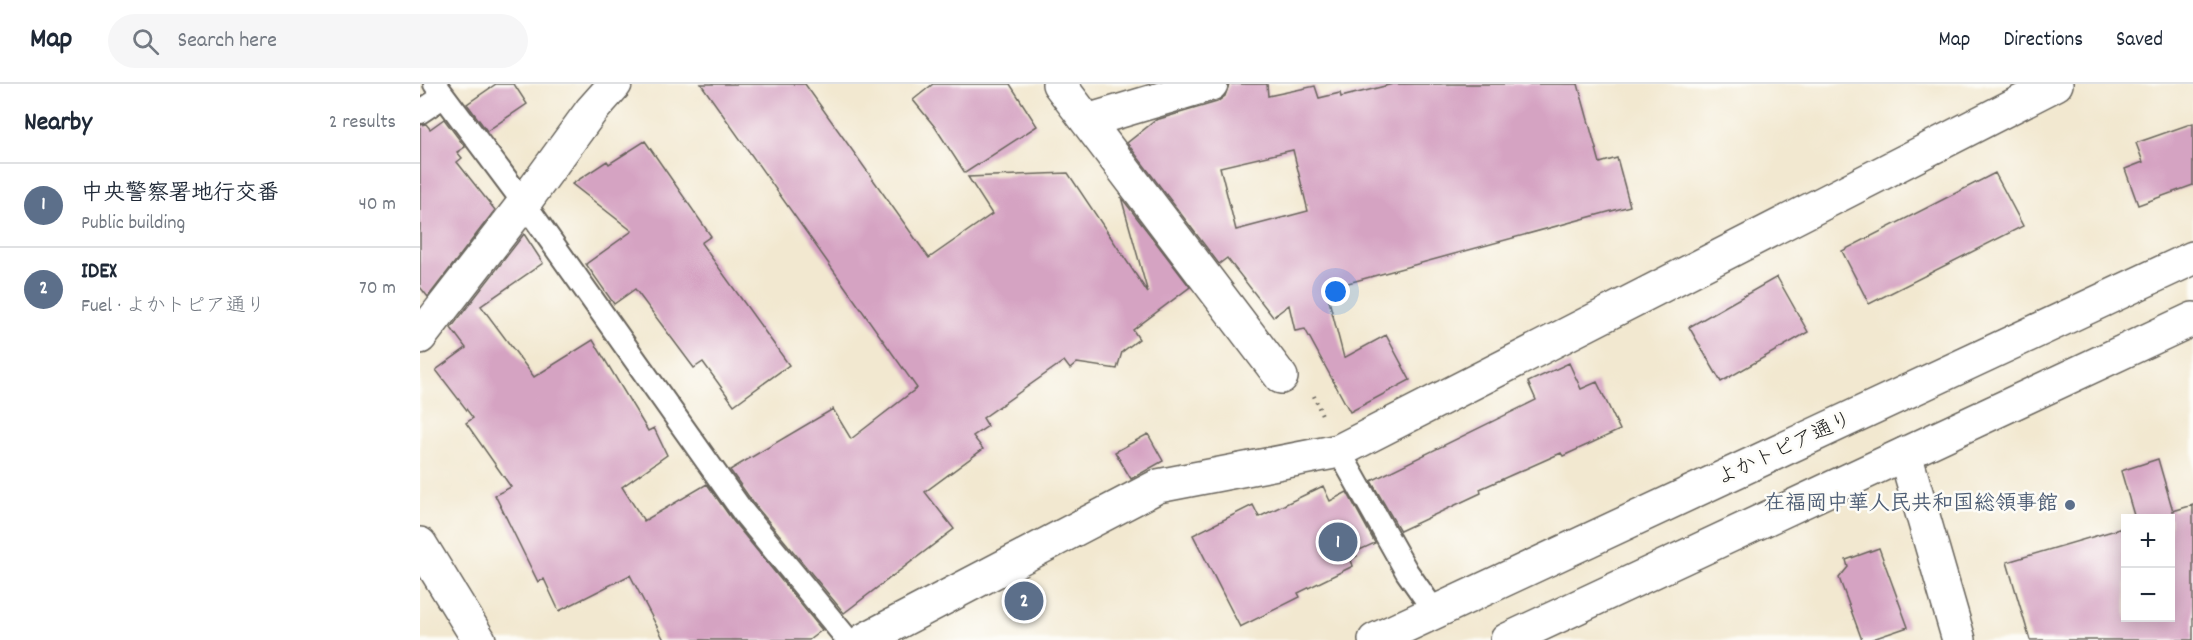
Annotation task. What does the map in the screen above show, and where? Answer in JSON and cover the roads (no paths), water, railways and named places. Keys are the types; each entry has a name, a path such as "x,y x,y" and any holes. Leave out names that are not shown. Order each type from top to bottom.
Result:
{"street":[{"path":"420,337 524,204 591,111 615,84"},
{"path":"1059,84 1281,376"},
{"path":"1088,121 1211,84"},
{"path":"864,640 1158,486 1339,452 2056,84"},
{"name":"よかトピア通り","path":"1375,640 2193,258"},
{"path":"1507,640 2193,319"},
{"path":"1905,454 1959,640"},
{"path":"420,544 479,640"}],"lane":[{"path":"420,112 439,90 524,204 743,512 848,640"},
{"path":"1339,452 1407,572 1436,612"}],"place":[{"name":"在福岡中華人民共和国総領事館","path":"2070,505"},
{"name":"中央警察署地行交番","path":"1338,542"},
{"name":"IDEX","path":"1024,601"}]}
